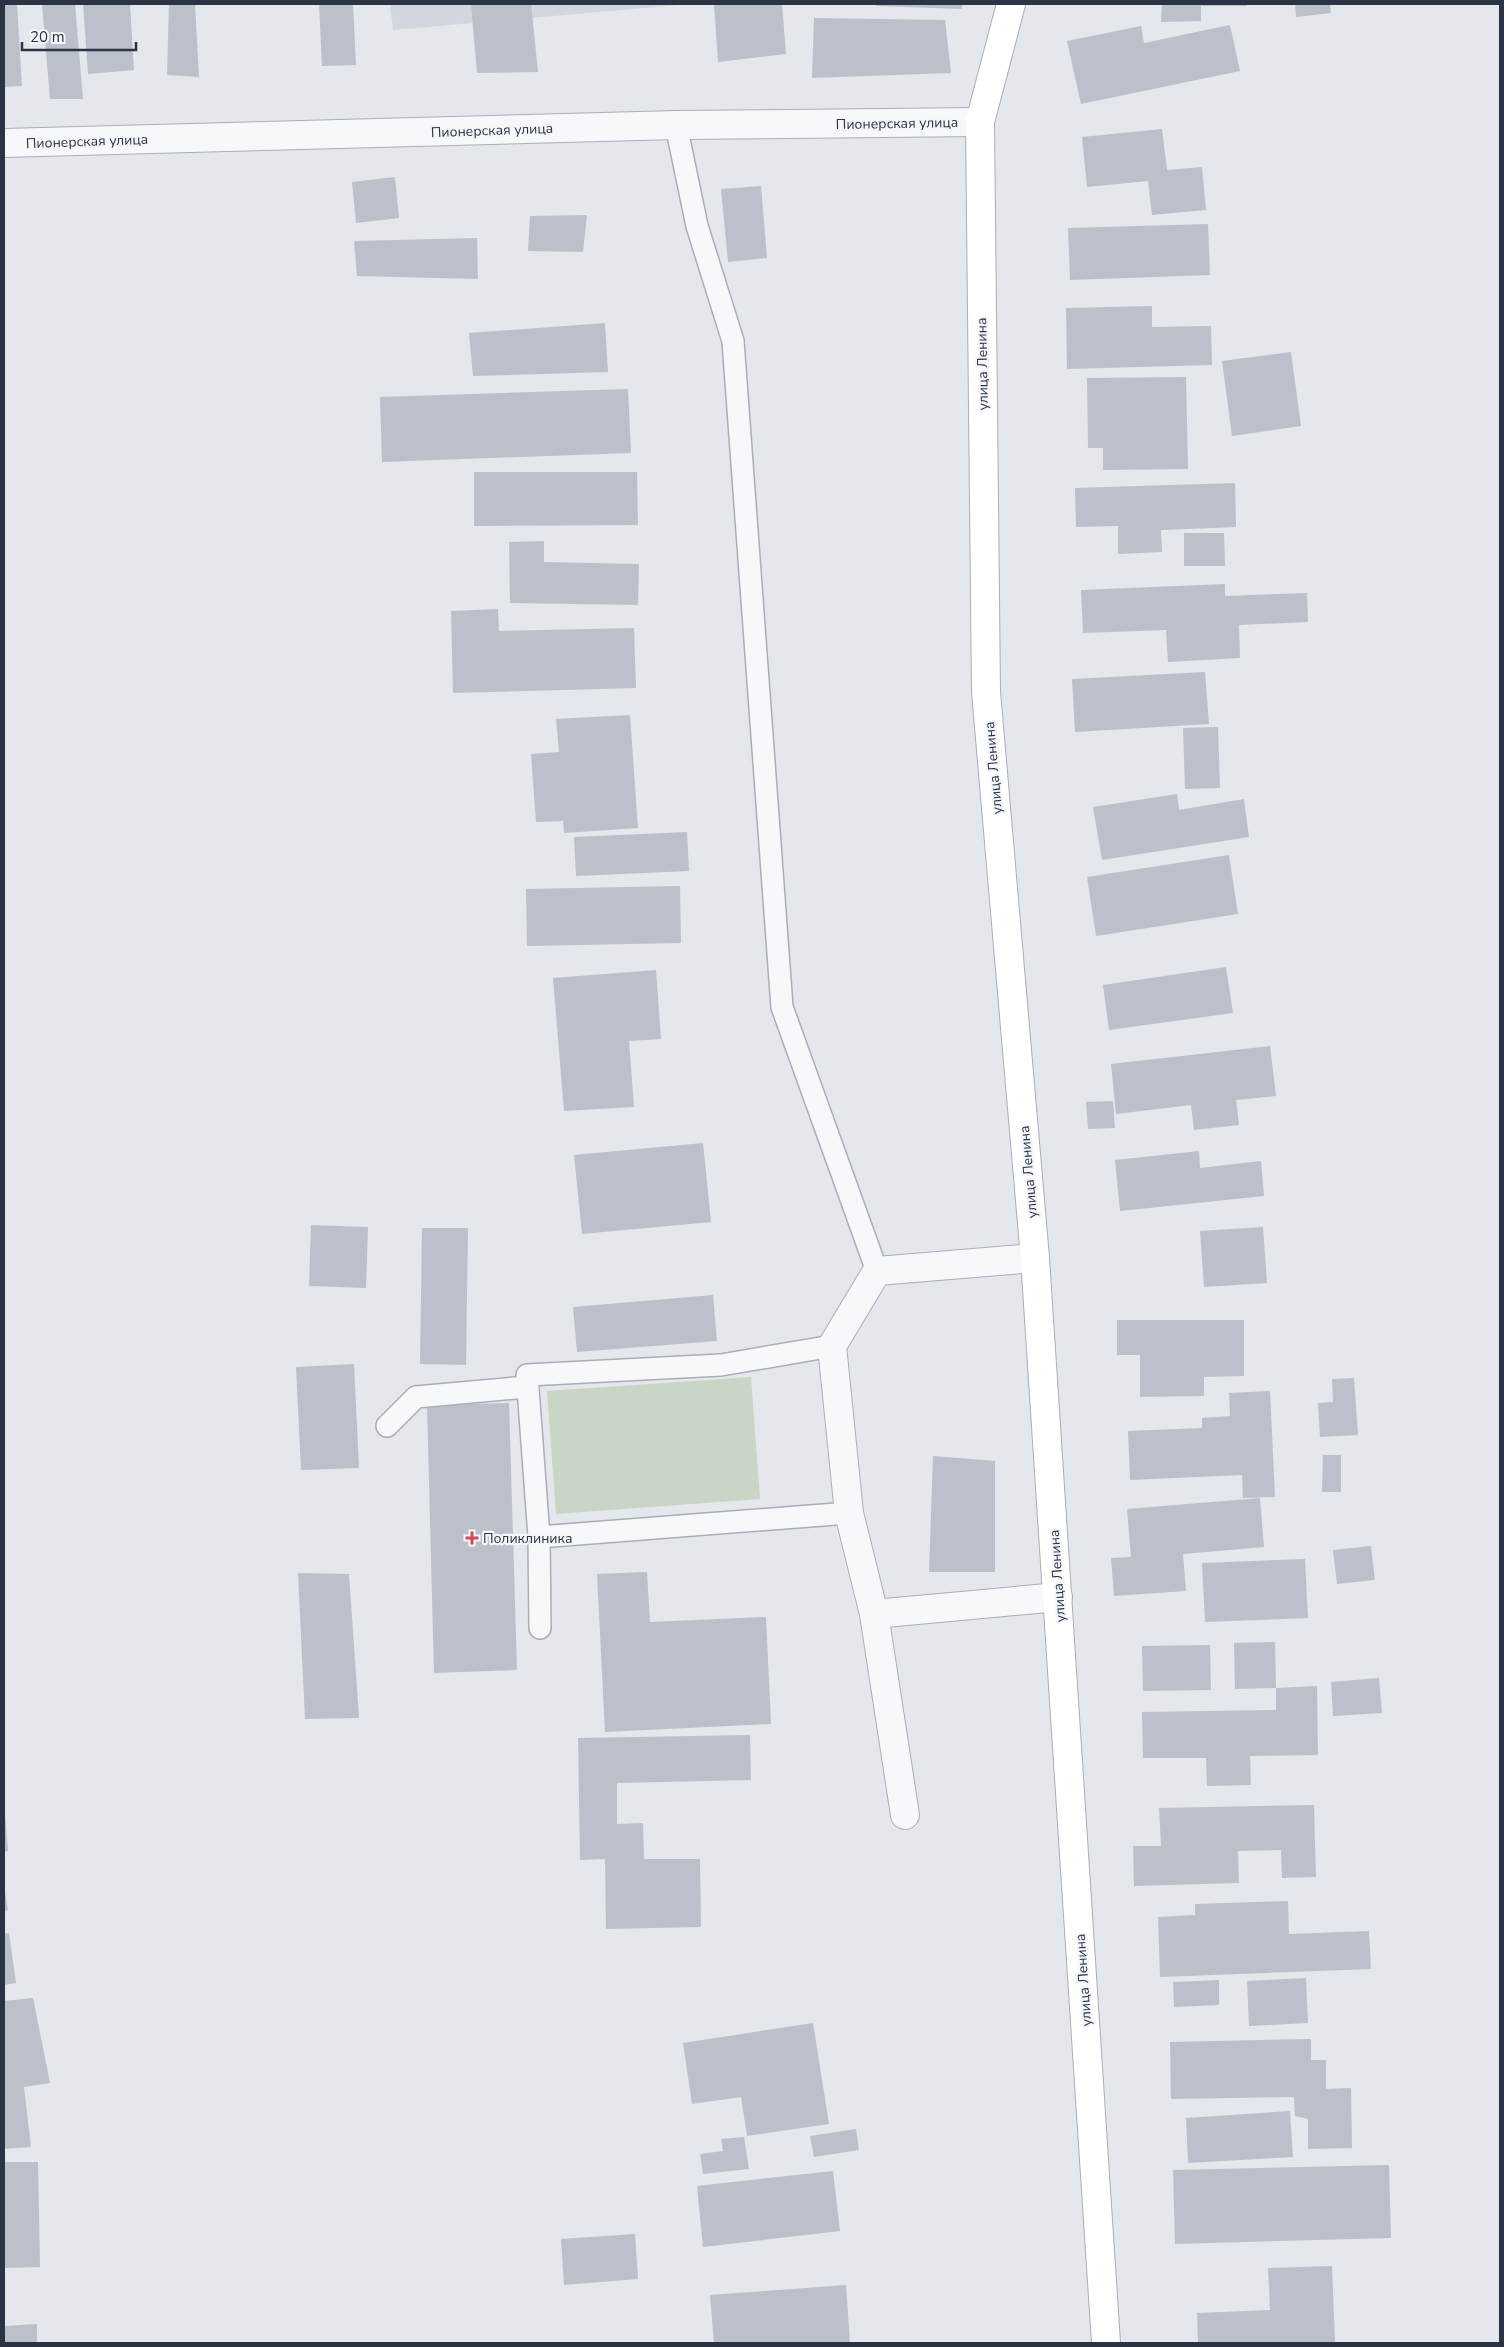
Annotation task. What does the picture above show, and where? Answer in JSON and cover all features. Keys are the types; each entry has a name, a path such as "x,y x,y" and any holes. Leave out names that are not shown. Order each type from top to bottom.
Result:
{"street":[{"name":"улица Ленина","path":"1011,4 980,122 986,692 1035,1258 1106,2343"},
{"name":"Пионерская улица","path":"4,143 676,125 980,122"},
{"path":"905,1815 874,1614 849,1513 832,1346 877,1271 1035,1258"},
{"path":"874,1614 1058,1597"}],"lane":[{"path":"676,125 697,226 733,341 782,1007 877,1271"},
{"path":"540,1628 539,1537 526,1387 527,1375 721,1364 832,1346"},
{"path":"387,1426 416,1397 526,1387"},
{"path":"539,1537 849,1513"}],"shaded area":[{"path":"390,4 690,4 393,30"}],"green space":[{"path":"751,1377 760,1499 556,1514 547,1391"}],"building":[{"path":"4,4 17,4 22,86 4,87"},
{"path":"42,4 75,4 83,99 50,99"},
{"path":"83,4 130,4 134,70 88,74"},
{"path":"169,4 195,4 199,77 167,75"},
{"path":"319,4 353,4 356,65 322,66"},
{"path":"471,4 531,4 538,72 477,73"},
{"path":"714,4 782,4 786,54 718,62"},
{"path":"876,4 962,4 962,9 876,6"},
{"path":"1162,4 1247,4 1247,6 1201,6 1201,21 1161,22"},
{"path":"1295,4 1330,4 1331,13 1296,17"},
{"path":"814,18 945,20 951,73 812,78"},
{"path":"1230,25 1240,71 1081,104 1067,41 1141,26 1144,43"},
{"path":"1162,129 1167,170 1202,167 1206,210 1152,215 1148,181 1087,187 1082,137"},
{"path":"395,177 399,218 356,223 352,182"},
{"path":"761,186 767,258 728,262 721,189"},
{"path":"587,215 583,252 528,251 530,216"},
{"path":"1208,224 1210,275 1070,280 1068,228"},
{"path":"477,238 478,279 357,276 354,241"},
{"path":"1152,306 1152,327 1211,326 1212,365 1067,369 1066,308"},
{"path":"605,323 608,372 473,376 469,333"},
{"path":"1291,352 1301,426 1232,436 1222,361"},
{"path":"1186,377 1188,469 1103,470 1103,448 1088,448 1087,378"},
{"path":"628,389 631,453 382,462 380,397"},
{"path":"474,472 637,472 638,525 474,526"},
{"path":"1235,483 1236,527 1161,530 1162,552 1118,554 1118,526 1076,527 1075,488"},
{"path":"1184,533 1224,533 1225,566 1184,566"},
{"path":"544,541 544,562 639,564 638,605 510,603 509,542"},
{"path":"1225,584 1225,596 1307,593 1308,622 1239,625 1240,658 1168,662 1166,630 1083,633 1081,590"},
{"path":"498,609 499,631 634,628 636,688 453,693 451,611"},
{"path":"1205,672 1209,724 1075,732 1072,679"},
{"path":"630,715 638,828 564,833 563,821 536,822 531,754 559,752 556,719"},
{"path":"1218,727 1220,788 1185,789 1183,728"},
{"path":"1177,794 1179,810 1244,799 1249,837 1102,860 1093,807"},
{"path":"687,832 689,871 576,876 574,837"},
{"path":"1229,855 1238,914 1096,936 1087,877"},
{"path":"680,886 681,943 527,946 526,889"},
{"path":"1226,967 1233,1013 1109,1030 1103,985"},
{"path":"656,970 661,1039 629,1041 634,1107 564,1111 553,978"},
{"path":"1270,1046 1276,1096 1236,1100 1239,1125 1194,1130 1191,1105 1116,1114 1111,1064"},
{"path":"1113,1101 1115,1128 1088,1129 1086,1102"},
{"path":"703,1143 711,1222 582,1234 574,1155"},
{"path":"1199,1151 1200,1168 1261,1161 1264,1196 1120,1211 1115,1160"},
{"path":"311,1225 368,1227 366,1288 309,1286"},
{"path":"1263,1227 1267,1283 1204,1287 1200,1231"},
{"path":"422,1228 468,1228 466,1365 420,1364"},
{"path":"713,1295 717,1341 577,1352 573,1307"},
{"path":"1117,1320 1244,1320 1244,1376 1204,1377 1204,1396 1140,1397 1140,1355 1117,1355"},
{"path":"354,1364 359,1468 301,1470 296,1367"},
{"path":"1354,1378 1358,1435 1320,1437 1318,1403 1333,1402 1332,1379"},
{"path":"1270,1391 1275,1497 1243,1498 1242,1475 1130,1480 1128,1431 1202,1428 1202,1418 1230,1416 1229,1393"},
{"name":"Поликлиника","path":"509,1403 517,1670 434,1673 427,1405"},
{"path":"1323,1455 1341,1455 1341,1492 1322,1492"},
{"path":"933,1456 995,1461 995,1572 929,1572"},
{"path":"1260,1498 1264,1547 1183,1554 1186,1591 1114,1596 1111,1558 1131,1557 1127,1509"},
{"path":"1371,1546 1375,1580 1337,1584 1333,1550"},
{"path":"1305,1559 1308,1618 1205,1622 1202,1563"},
{"path":"647,1572 650,1622 766,1617 771,1724 605,1732 597,1574"},
{"path":"298,1573 349,1574 359,1718 305,1719"},
{"path":"1275,1642 1276,1688 1235,1689 1234,1643"},
{"path":"1210,1645 1211,1690 1143,1691 1142,1646"},
{"path":"1379,1678 1382,1713 1333,1716 1331,1682"},
{"path":"1317,1686 1318,1755 1250,1756 1251,1785 1207,1786 1206,1758 1143,1758 1142,1712 1276,1710 1276,1688"},
{"path":"750,1735 751,1780 617,1783 617,1824 643,1823 644,1859 700,1859 701,1927 606,1929 605,1859 580,1860 578,1738"},
{"path":"4,1802 8,1851 4,1852"},
{"path":"1314,1805 1316,1877 1282,1878 1281,1850 1238,1851 1239,1883 1134,1886 1133,1846 1161,1846 1159,1808"},
{"path":"4,1892 8,1910 4,1911"},
{"path":"1288,1901 1289,1934 1369,1931 1371,1969 1160,1977 1158,1917 1195,1915 1195,1904"},
{"path":"9,1933 16,1983 4,1985 4,1934"},
{"path":"1306,1978 1308,2023 1249,2026 1247,1981"},
{"path":"1219,1980 1219,2005 1174,2007 1173,1982"},
{"path":"33,1998 50,2083 24,2087 31,2147 4,2149 4,2001"},
{"path":"813,2023 829,2124 747,2136 741,2097 692,2104 683,2043"},
{"path":"1311,2039 1311,2060 1326,2060 1326,2089 1351,2088 1352,2148 1308,2149 1308,2119 1295,2116 1294,2097 1171,2099 1170,2042"},
{"path":"1290,2111 1293,2157 1188,2163 1186,2118"},
{"path":"856,2129 859,2150 814,2157 810,2136"},
{"path":"744,2137 749,2169 703,2174 700,2154 723,2151 721,2139"},
{"path":"4,2162 38,2162 40,2267 4,2268"},
{"path":"1389,2165 1391,2238 1175,2244 1173,2170"},
{"path":"833,2171 840,2231 703,2247 697,2186"},
{"path":"635,2234 638,2279 564,2285 561,2239"},
{"path":"1332,2266 1335,2343 1198,2343 1197,2313 1270,2310 1268,2268"},
{"path":"846,2285 850,2343 714,2343 710,2295"},
{"path":"37,2324 37,2343 4,2343 4,2326"}],"place":[{"name":"Поликлиника","path":"472,1538"}]}
